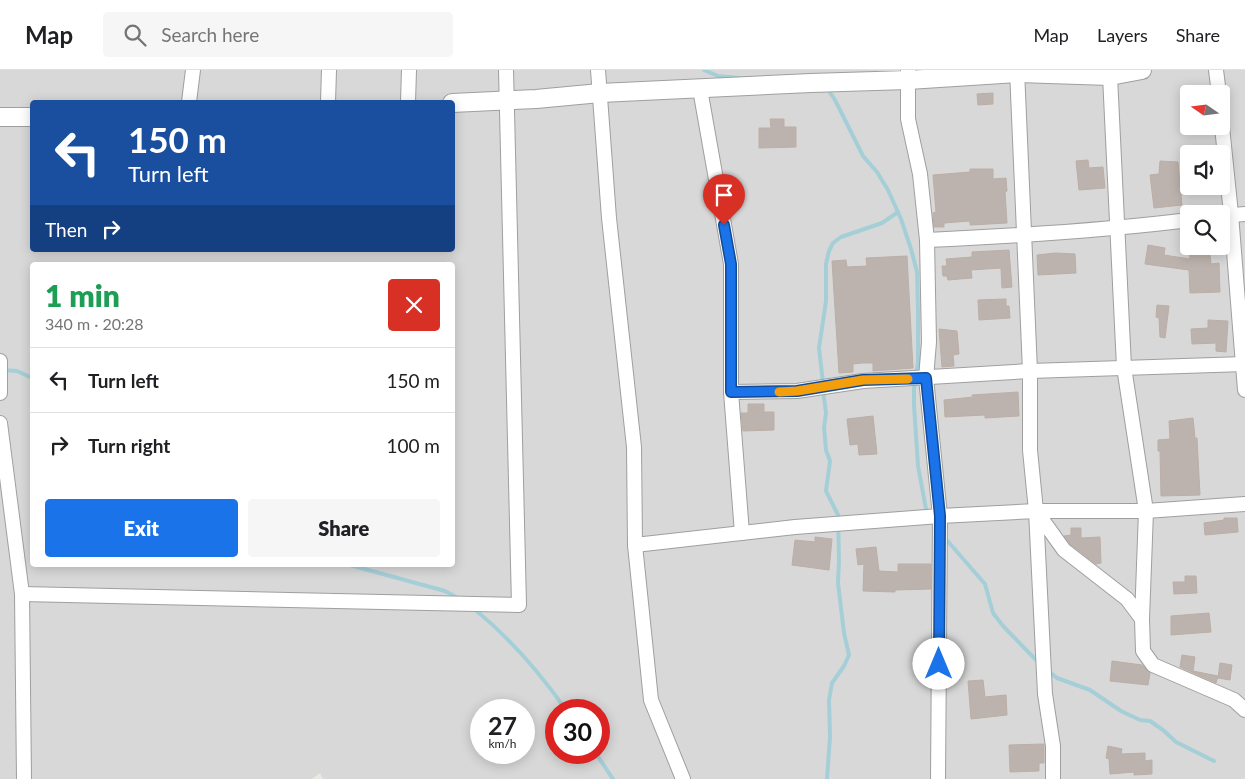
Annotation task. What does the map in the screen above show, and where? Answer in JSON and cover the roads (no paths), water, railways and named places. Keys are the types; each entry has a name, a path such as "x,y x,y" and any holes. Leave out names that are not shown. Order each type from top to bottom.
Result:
{"street":[{"path":"189,100 193,70"},
{"path":"328,100 329,70"},
{"path":"408,100 409,70"},
{"path":"22,594 519,605 506,70"},
{"path":"598,70 609,218 634,447 635,545 651,700 683,779"},
{"path":"455,103 908,75 1018,71 1110,76 1142,70"},
{"path":"1216,70 1218,85"},
{"path":"1018,71 1030,371 1030,450 1036,511 1045,694 1052,746 1053,779"},
{"path":"908,75 908,119 920,174 927,240 929,342 926,378 940,516 938,779"},
{"path":"1110,76 1124,368 1146,510 1142,619 1143,651 1153,665 1234,700 1245,710"},
{"path":"700,89 731,264 731,392 742,533"},
{"path":"0,117 30,116"},
{"path":"1223,135 1233,215 1245,390"},
{"path":"927,240 1025,236 1116,229 1180,221"},
{"path":"0,361 0,393"},
{"path":"731,392 797,391 863,380 1030,371 1244,364"},
{"path":"0,423 22,594 24,779"},
{"path":"635,545 742,533 940,516 1036,511 1146,510 1245,504"},
{"path":"1036,511 1064,550 1128,599 1142,619"}],"waterway":[{"path":"704,70 718,76 739,78"},
{"path":"827,88 863,156 877,172 888,190 901,219 917,272 918,362 914,405 918,466 926,509 929,514"},
{"path":"823,383 819,348 826,301 826,264 829,251 833,243 841,237 882,223 898,212"},
{"path":"2,370 17,371 30,377"},
{"path":"823,390 826,413 824,427 826,450 830,461 826,491 838,515 838,583 844,633 849,655 832,683 829,700 830,737 827,779"},
{"path":"945,538 985,584 993,613 1040,664"},
{"path":"357,567 445,591 458,598"},
{"path":"474,609 523,656 558,699"},
{"path":"1047,670 1057,678 1090,690 1121,711 1140,720 1150,721 1176,742 1214,761"},
{"path":"603,764 613,779"}]}
